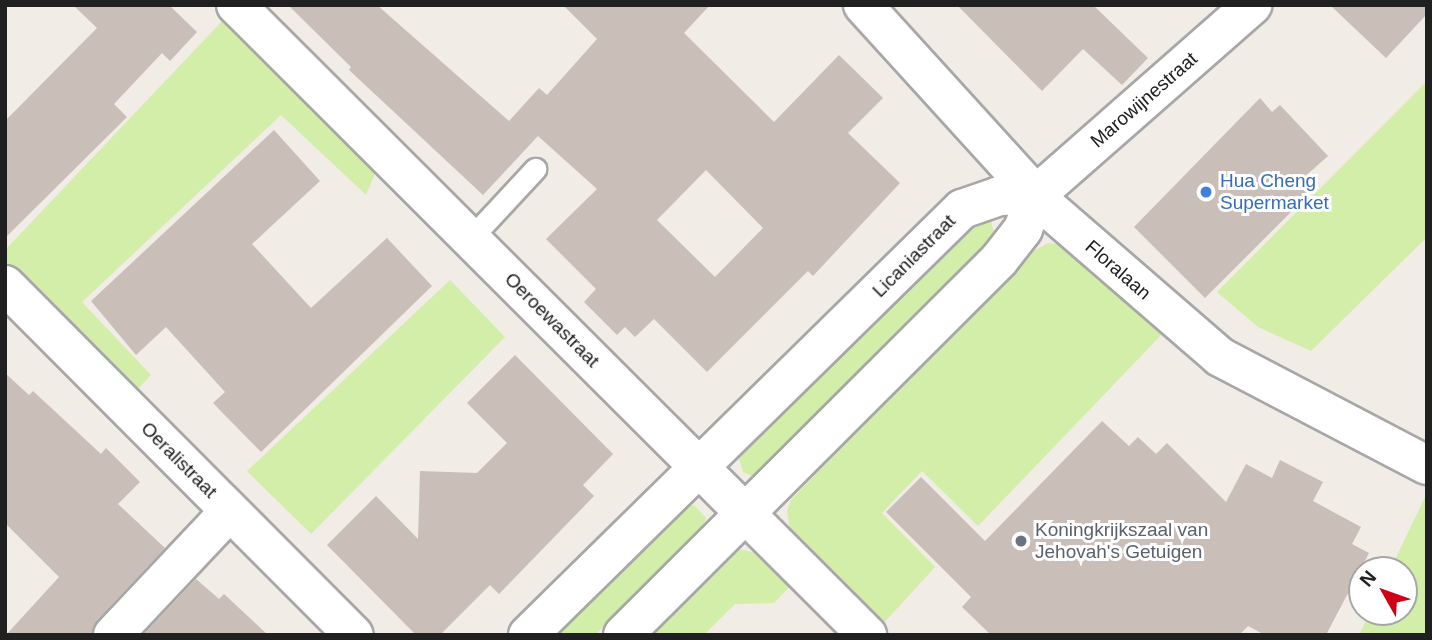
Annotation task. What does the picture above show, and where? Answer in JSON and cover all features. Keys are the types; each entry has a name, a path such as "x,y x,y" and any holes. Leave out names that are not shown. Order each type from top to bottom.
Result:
{"street":[{"name":"Oeroewastraat","path":"236,5 867,635"},
{"name":"Floralaan","path":"863,5 1036,195 1220,357 1427,465"},
{"name":"Marowijnestraat","path":"1036,195 1252,5"},
{"name":"Licaniastraat","path":"528,635 962,209 999,196 1036,195"},
{"path":"623,635 999,260 1023,229 1036,195"},
{"name":"Oeralistraat","path":"5,285 354,635"},
{"path":"113,635 230,511"}],"lane":[{"path":"470,239 536,169"}],"green space":[{"path":"225,18 377,169 366,195 281,115 82,302 151,375 132,395 5,268 5,250"},
{"path":"1427,81 1427,237 1311,351 1258,327 1217,292"},
{"path":"986,219 991,221 994,233 973,259 757,478 743,472 739,459 743,451 967,226"},
{"path":"1048,243 1061,245 1166,330 978,526 922,471 882,513 935,567 882,625 791,537 787,511 791,500 1021,258"},
{"path":"450,280 505,337 311,534 247,471"},
{"path":"1427,493 1427,635 1359,635 1363,626 1418,626 1418,556 1397,556"},
{"path":"694,505 706,518 701,531 595,635 555,635 684,508"},
{"path":"739,549 763,555 793,583 774,603 735,604 704,635 647,635"}],"building":[{"path":"73,5 169,5 197,32 170,61 162,53 114,104 127,117 5,238 5,121 97,28"},
{"path":"288,5 377,5 509,121 539,88 547,95 597,39 563,5 710,5 684,33 774,122 839,55 883,98 848,133 900,183 813,276 808,271 707,372 654,319 635,337 625,327 617,335 584,302 596,289 546,239 597,189 538,136 483,195 349,70 351,67","holes":["706,170 763,228 715,277 657,220"]},
{"path":"957,5 1093,5 1148,58 1122,85 1083,49 1042,91"},
{"path":"1330,5 1427,5 1427,14 1386,58"},
{"path":"1260,98 1272,112 1280,105 1328,156 1302,179 1310,189 1291,212 1205,298 1134,227"},
{"path":"274,130 320,181 252,244 311,308 387,238 432,286 261,452 213,403 225,392 166,327 136,355 91,301"},
{"path":"515,355 613,454 583,485 594,496 499,594 490,585 440,635 416,635 327,545 376,496 418,539 420,471 477,473 507,443 467,403"},
{"path":"5,373 29,395 33,391 101,454 106,448 140,482 118,504 165,548 97,620 92,635 6,635 59,577 5,523"},
{"path":"1102,421 1129,446 1138,437 1156,454 1167,443 1226,502 1246,464 1272,478 1280,460 1323,482 1313,501 1361,527 1352,544 1369,553 1367,556 1348,556 1348,593 1326,635 1265,635 1248,626 1239,635 991,635 962,607 971,597 886,512 921,477 985,541"},
{"path":"196,579 219,599 224,594 268,635 143,635"}],"place":[{"name":"Hua Cheng Supermarket","path":"1206,192"},
{"name":"Koningkrijkszaal van Jehovah's Getuigen","path":"1021,541"}]}
